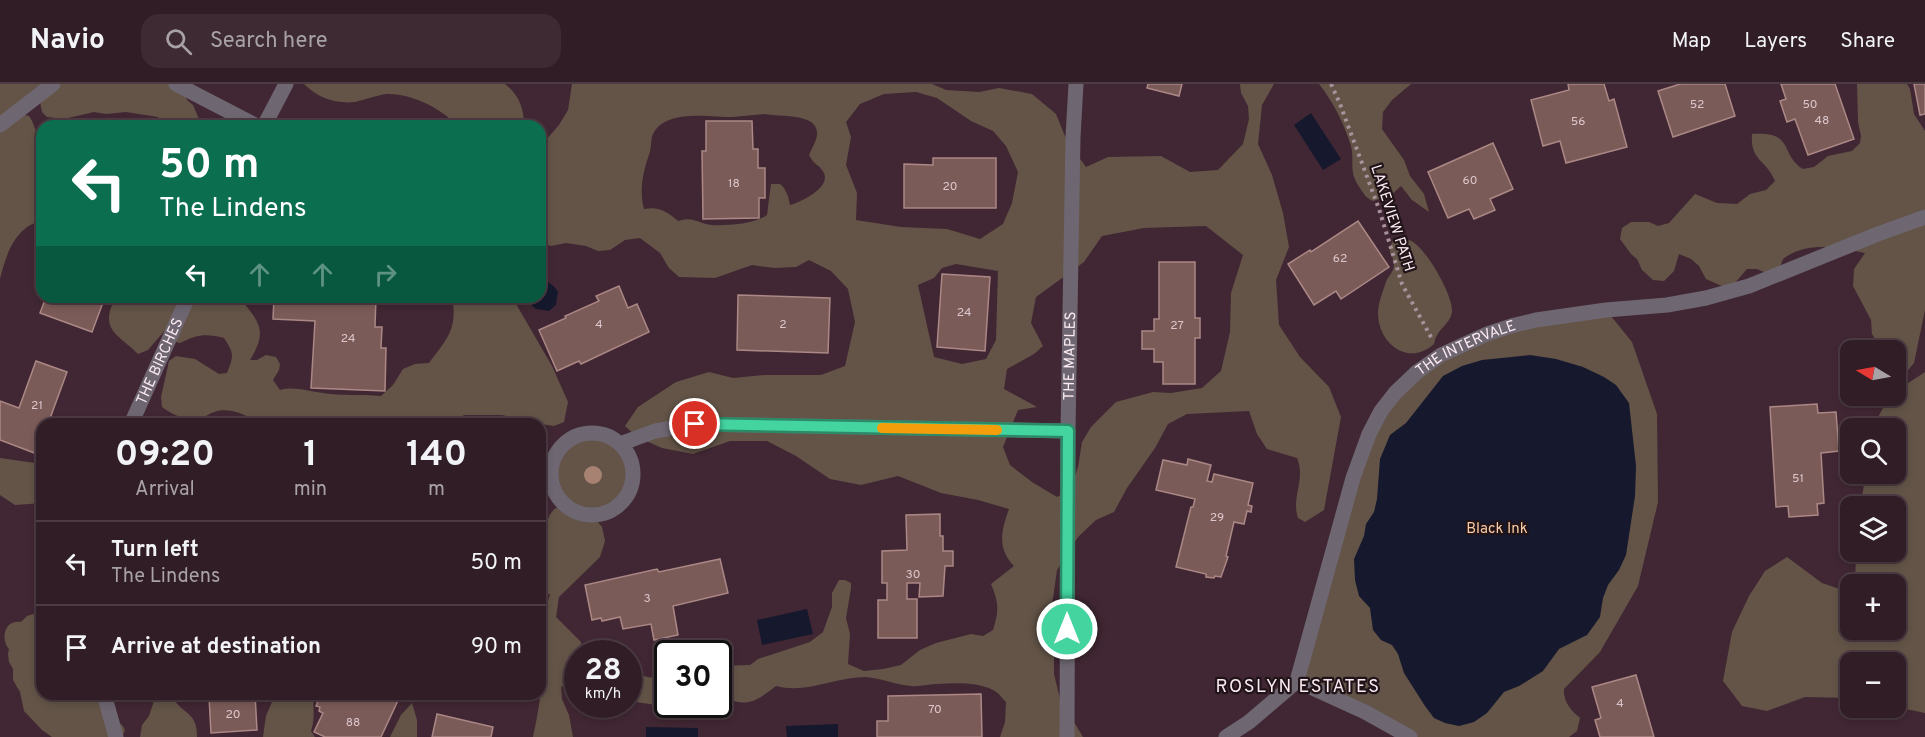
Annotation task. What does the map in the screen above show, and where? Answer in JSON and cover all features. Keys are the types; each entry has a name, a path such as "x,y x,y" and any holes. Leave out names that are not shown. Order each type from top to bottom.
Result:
{"street":[{"path":"0,125 53,84"},
{"path":"176,84 245,120"},
{"path":"267,120 286,84"},
{"name":"THE MAPLES","path":"1067,737 1068,431 1073,128 1076,84"},
{"name":"THE INTERVALE","path":"1297,681 1353,478 1369,434 1381,411 1395,393 1417,372 1441,355 1487,334 1536,320 1687,302 1731,291 1925,217"},
{"name":"THE BIRCHES","path":"134,418 185,303"},
{"path":"620,444 655,430 695,424 1068,431"},
{"path":"593,433 612,438 620,444 629,455 633,469 633,483 628,495 614,508 596,515 583,514 570,509 554,489 552,470 558,452 575,437 593,433"},
{"path":"1226,737 1249,722 1297,681 1365,712 1410,737"},
{"path":"106,700 116,737"}],"path":[{"name":"LAKEVIEW PATH","path":"1331,84 1379,209 1402,284 1441,355"}],"green space":[{"path":"0,84 181,84 187,100 193,105 199,120 160,120 158,117 126,112 106,114 94,112 64,119 47,117 42,112 40,102 17,113 29,116 36,131 36,223 18,235 9,251 0,279"},
{"path":"304,84 505,84 520,102 524,120 452,120 425,103 406,96 387,94 355,102 341,102 327,99"},
{"path":"572,84 932,84 946,90 979,92 999,88 1032,94 1056,114 1067,141 1086,167 1108,157 1161,156 1190,172 1218,170 1243,144 1249,119 1248,106 1241,93 1240,84 1274,84 1262,105 1258,144 1272,175 1283,213 1289,247 1276,280 1279,325 1300,357 1329,387 1341,417 1324,510 1305,522 1298,518 1296,502 1300,474 1297,458 1267,449 1257,434 1249,411 1187,414 1168,424 1114,512 1096,520 1078,537 1057,570 1050,619 1045,631 1054,646 1054,674 1060,699 1083,737 1000,737 1005,722 1006,702 995,691 973,684 911,686 866,677 810,687 776,686 761,697 749,702 732,701 732,666 750,665 758,659 810,642 823,632 832,607 832,593 839,580 851,583 846,618 850,634 848,664 864,671 901,665 920,650 936,643 971,634 983,636 993,630 997,607 991,584 1014,566 1005,553 1002,539 1009,509 941,493 898,476 861,485 830,479 796,456 767,441 730,441 693,454 662,448 637,437 625,426 638,407 676,382 709,372 733,378 764,375 821,375 845,366 855,322 848,289 831,271 809,260 796,267 774,268 752,265 715,278 679,277 669,268 660,253 640,238 625,240 610,250 598,251 586,246 566,243 546,245 546,140 568,110","holes":["916,92 937,98 971,121 993,131 1006,146 1018,172 1012,203 1003,224 980,239 947,229 901,227 856,220 857,193 846,165 851,137 846,122 860,104 884,94","765,114 796,117 815,126 817,138 809,155 825,176 820,187 801,201 790,205 784,188 780,184 771,184 767,215 732,225 711,225 688,219 678,221 662,210 644,209 643,175 653,134 669,120 690,116 733,117","1206,226 1243,255 1231,293 1230,332 1221,371 1202,388 1171,393 1153,392 1116,402 1091,427 1082,442 1073,482 1064,493 1057,497 1010,465 1003,447 1018,410 1037,407 1004,389 1007,369 1034,354 1043,346 1031,323 1036,297 1084,262 1102,236 1144,228","956,264 998,271 996,340 986,359 962,364 934,357 918,285 934,278 942,268"]},
{"path":"1319,84 1411,84 1392,100 1383,112 1382,129 1404,160 1410,176 1424,194 1429,212 1412,200 1401,186 1391,195 1373,201 1365,196 1354,176 1352,149 1344,127"},
{"path":"1857,84 1907,84 1914,114 1925,131 1925,310 1914,363 1906,373 1906,340 1876,340 1872,334 1871,320 1853,286 1854,269 1865,253 1822,247 1802,250 1792,253 1783,259 1780,267 1766,273 1757,269 1747,269 1735,283 1724,287 1706,279 1699,266 1691,259 1679,254 1674,271 1664,281 1653,280 1642,270 1637,259 1620,239 1622,228 1631,222 1649,222 1658,226 1669,223 1695,194 1717,203 1737,204 1750,194 1766,190 1775,181 1753,150 1752,134 1766,134 1781,140 1795,163 1803,169 1814,167 1828,156 1852,151 1860,143"},
{"path":"1395,239 1408,239 1423,251 1437,272 1451,305 1451,316 1434,344 1424,351 1415,353 1397,349 1383,334 1379,324 1379,305 1386,282 1394,267 1390,247"},
{"path":"113,303 244,303 260,330 258,343 250,360 257,360 266,355 276,357 280,364 273,380 280,390 296,389 330,394 381,396 393,385 403,369 415,364 429,363 450,333 453,303 515,303 552,366 568,402 564,422 554,426 546,425 546,418 514,418 502,415 464,415 460,418 250,418 225,410 200,418 181,417 162,407 161,397 169,361 176,356 195,359 219,374 227,373 232,358 230,347 224,338 206,335 180,343 168,340 172,322 148,350 138,354 113,330 109,317"},
{"name":"Black Ink","path":"1606,310 1632,342 1657,414 1658,502 1638,586 1600,652 1564,689 1568,705 1580,718 1577,731 1569,737 1410,737 1297,681 1353,478 1395,393 1487,334"},
{"path":"1925,372 1925,713 1906,709 1906,652 1840,652 1840,698 1805,697 1767,711 1742,706 1723,681 1732,632 1749,596 1765,571 1787,557 1822,583 1840,589 1840,640 1906,640 1906,574 1855,574 1856,562 1906,562 1906,496 1862,496 1864,484 1906,484 1906,418 1878,418 1884,406 1906,406 1906,384"},
{"path":"589,433 612,438 627,452 633,470 633,480 630,490 618,506 612,510 592,515 602,527 605,541 600,557 559,597 556,617 579,640 564,640 564,687 561,686 564,718 570,718 573,737 533,737 539,700 546,700 546,607 550,594 546,595 546,518 548,519 554,509 565,505 557,494 552,472 554,461 566,444 576,437"},
{"path":"0,458 36,463 36,503 15,505 0,495"},
{"path":"36,613 36,700 102,700 100,708 103,712 122,725 125,730 122,737 52,737 24,711 20,692 13,680 13,669 9,662 9,649 5,635 11,623 21,622 27,616"},
{"path":"642,675 653,678 654,705 642,703"},
{"path":"154,700 174,700 195,722 197,737 140,737 142,725 149,716"},
{"path":"273,700 314,700 311,731 315,737 263,737 266,716"},
{"path":"412,703 417,720 417,737 390,737 401,715"}],"water":[{"path":"1311,113 1341,159 1323,170 1294,125"},
{"path":"546,280 558,292 556,305 549,311 532,306 531,303 546,303"},
{"name":"Black Ink","path":"1530,355 1556,359 1583,367 1604,377 1616,385 1629,403 1636,466 1635,496 1626,555 1608,585 1600,617 1587,635 1559,649 1543,671 1519,686 1504,692 1487,713 1474,722 1459,726 1434,718 1404,673 1398,654 1392,645 1381,640 1373,630 1370,608 1359,596 1355,580 1354,559 1364,536 1366,524 1374,512 1380,459 1390,435 1406,423 1443,376 1462,366 1482,360"},
{"path":"807,609 813,634 762,645 757,620"},
{"path":"838,724 838,737 787,737 786,726"},
{"path":"646,727 698,728 698,737 646,737"}],"building":[{"path":"1148,84 1182,84 1179,96 1147,88"},
{"path":"1568,84 1604,84 1609,101 1614,99 1627,147 1566,163 1560,141 1543,146 1531,100 1569,90"},
{"path":"1680,84 1725,84 1735,116 1673,137 1658,91"},
{"path":"1781,84 1835,84 1854,139 1808,155 1795,119 1787,122 1780,101 1786,99"},
{"path":"1914,84 1925,84 1925,114 1920,115"},
{"path":"706,121 752,121 753,149 758,149 758,168 765,168 765,198 759,198 759,218 703,219 702,151 706,151"},
{"path":"1493,143 1513,189 1490,199 1495,210 1474,219 1469,209 1448,218 1428,172"},
{"path":"933,158 996,158 996,208 904,208 904,164 933,165"},
{"path":"1358,221 1389,267 1341,299 1336,291 1314,305 1288,264 1310,250 1311,252"},
{"path":"1159,262 1195,262 1195,318 1200,318 1200,338 1195,338 1195,384 1163,384 1163,362 1154,362 1154,349 1142,349 1142,331 1154,331 1154,319 1159,319"},
{"path":"942,274 990,277 985,351 937,347"},
{"path":"619,286 628,308 637,304 649,332 581,364 579,361 557,371 539,330 599,301 596,296"},
{"path":"738,295 830,298 828,353 737,350"},
{"path":"44,303 103,303 92,332 40,313"},
{"path":"274,303 376,303 375,327 382,327 381,348 386,348 385,391 311,388 315,321 273,319"},
{"path":"36,361 67,372 50,418 36,418 36,454 0,440 0,401 19,408"},
{"path":"1817,404 1818,413 1836,412 1839,451 1821,453 1824,503 1817,504 1818,515 1789,517 1788,506 1776,507 1770,407"},
{"path":"1188,459 1211,465 1207,481 1212,482 1214,474 1253,483 1248,505 1252,506 1251,512 1247,511 1244,524 1234,522 1226,556 1228,557 1221,577 1206,577 1206,574 1176,567 1195,499 1156,490 1163,460 1187,465"},
{"path":"940,514 943,551 953,551 953,566 945,566 943,596 919,597 920,583 907,583 907,599 917,599 917,638 878,638 878,600 887,600 887,583 882,583 882,551 907,550 906,515"},
{"path":"720,559 728,593 673,606 678,635 654,640 651,624 623,629 620,617 602,621 601,618 592,620 585,585 657,569 659,572"},
{"path":"1636,675 1654,737 1600,737 1595,720 1601,718 1592,687"},
{"path":"981,694 982,737 877,737 877,721 888,721 888,696"},
{"path":"209,700 255,700 257,730 211,733"},
{"path":"318,700 398,700 381,737 325,737 314,732 323,713 319,711 320,707 316,706"},
{"path":"437,714 493,727 491,737 432,737"}],"slow traffic":[{"path":"882,428 997,430"}],"district":[{"name":"ROSLYN ESTATES","path":"1298,686"}],"route":[{"path":"695,424 1068,431 1067,629"}]}
